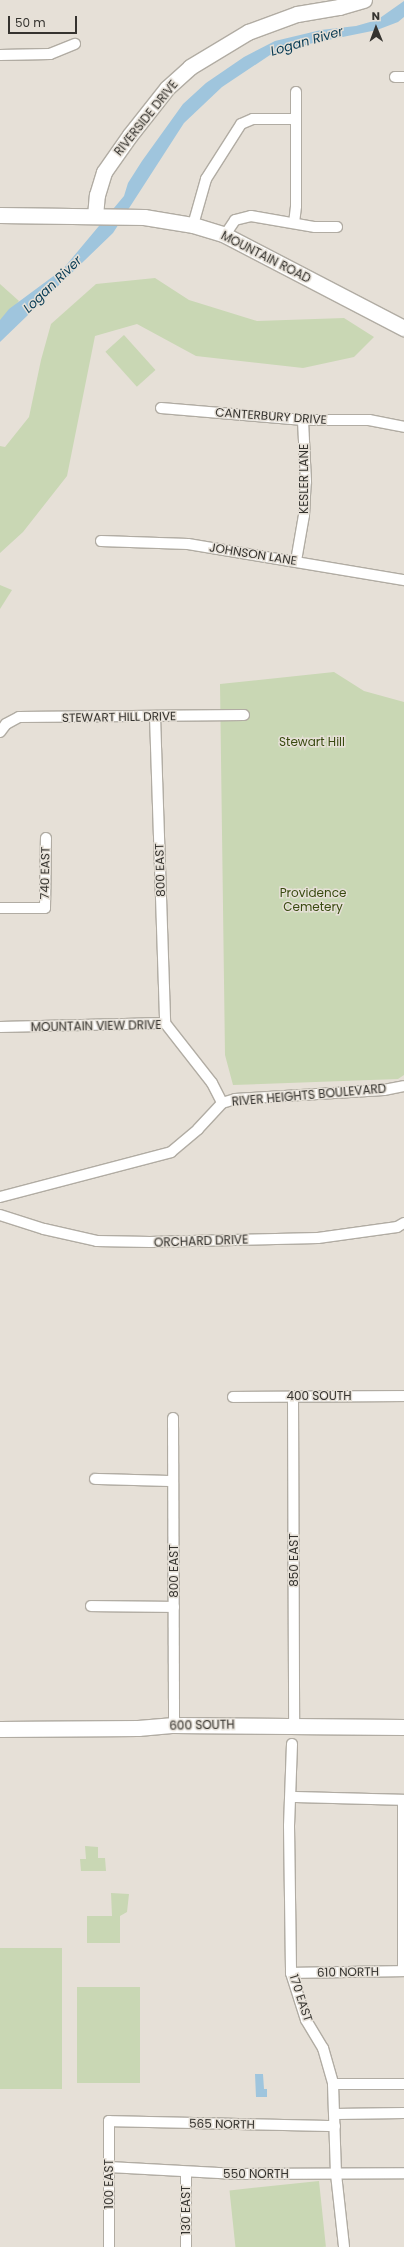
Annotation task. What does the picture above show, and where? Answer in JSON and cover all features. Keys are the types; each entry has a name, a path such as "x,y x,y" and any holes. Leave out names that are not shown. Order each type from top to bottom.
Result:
{"street":[{"name":"RIVERSIDE DRIVE","path":"95,216 97,195 104,172 130,135 168,88 190,66 248,32 297,14 339,7 364,0"},
{"path":"0,55 50,54 75,44"},
{"path":"294,223 296,206 296,92"},
{"path":"193,225 206,179 241,124 253,119 295,119"},
{"name":"MOUNTAIN ROAD","path":"0,215 144,217 193,225 225,235 404,328"},
{"path":"225,235 235,220 250,216 315,227 337,227"},
{"name":"CANTERBURY DRIVE","path":"161,408 303,420 369,420 404,427"},
{"name":"KESLER LANE","path":"296,561 305,502 303,420"},
{"name":"JOHNSON LANE","path":"101,541 188,544 404,580"},
{"name":"STEWART HILL DRIVE","path":"0,732 6,724 19,717 244,715"},
{"name":"800 EAST","path":"155,716 165,1023"},
{"name":"740 EAST","path":"0,908 45,908 46,838"},
{"name":"MOUNTAIN VIEW DRIVE","path":"0,1027 165,1023 212,1083 222,1103"},
{"name":"RIVER HEIGHTS BOULEVARD","path":"0,1197 171,1152 198,1129 222,1103 235,1098 384,1090 404,1086"},
{"name":"ORCHARD DRIVE","path":"0,1215 44,1229 97,1241 150,1242 318,1238 397,1227 404,1223"},
{"name":"850 EAST","path":"293,1396 294,1725"},
{"name":"400 SOUTH","path":"233,1397 404,1396"},
{"name":"800 EAST","path":"173,1418 174,1725"},
{"path":"95,1479 173,1481"},
{"path":"91,1606 174,1607"},
{"name":"600 SOUTH","path":"0,1729 138,1728 174,1725 404,1726"},
{"name":"170 EAST","path":"292,1744 289,1826 291,1973 306,2020 323,2048 333,2084 336,2174 344,2247"},
{"path":"291,1797 404,1800 403,1971"},
{"name":"610 NORTH","path":"291,1973 403,1971"},
{"path":"333,2084 404,2084"},
{"path":"335,2114 404,2113"},
{"name":"565 NORTH","path":"109,2121 335,2126"},
{"name":"100 EAST","path":"109,2121 109,2247"},
{"name":"550 NORTH","path":"109,2167 237,2174 404,2173"},
{"name":"130 EAST","path":"186,2172 186,2247"}],"green space":[{"path":"155,278 189,300 257,321 344,318 374,337 354,357 303,368 196,356 137,324 95,336 67,476 23,532 0,553 0,446 5,447 29,417 41,360 51,324 96,284"},
{"path":"0,284 19,301 0,325"},
{"path":"124,335 155,370 137,387 105,352"},
{"path":"0,585 12,590 0,609"},
{"name":"Providence Cemetery","path":"334,672 364,691 404,702 404,1075 398,1079 233,1085 225,1055 220,684"},
{"path":"85,1846 98,1847 98,1858 105,1858 106,1871 81,1871 80,1859 86,1859"},
{"path":"111,1893 129,1894 127,1912 120,1916 120,1943 87,1943 87,1916 112,1916"},
{"path":"0,1948 62,1948 62,2089 0,2089"},
{"path":"77,1987 140,1987 140,2083 77,2083"},
{"path":"319,2181 326,2247 235,2247 229,2190"}],"water":[{"name":"Logan River","path":"404,1 404,17 398,22 377,30 313,43 270,55 222,87 184,123 113,233 0,342 0,320 9,309 63,269 124,196 128,183 142,161 183,104 206,83 244,57 275,41 321,30 356,26 377,20"},
{"path":"255,2074 263,2074 264,2089 267,2089 267,2097 256,2097"}],"park label":[{"name":"Stewart Hill","path":"312,742"}]}
